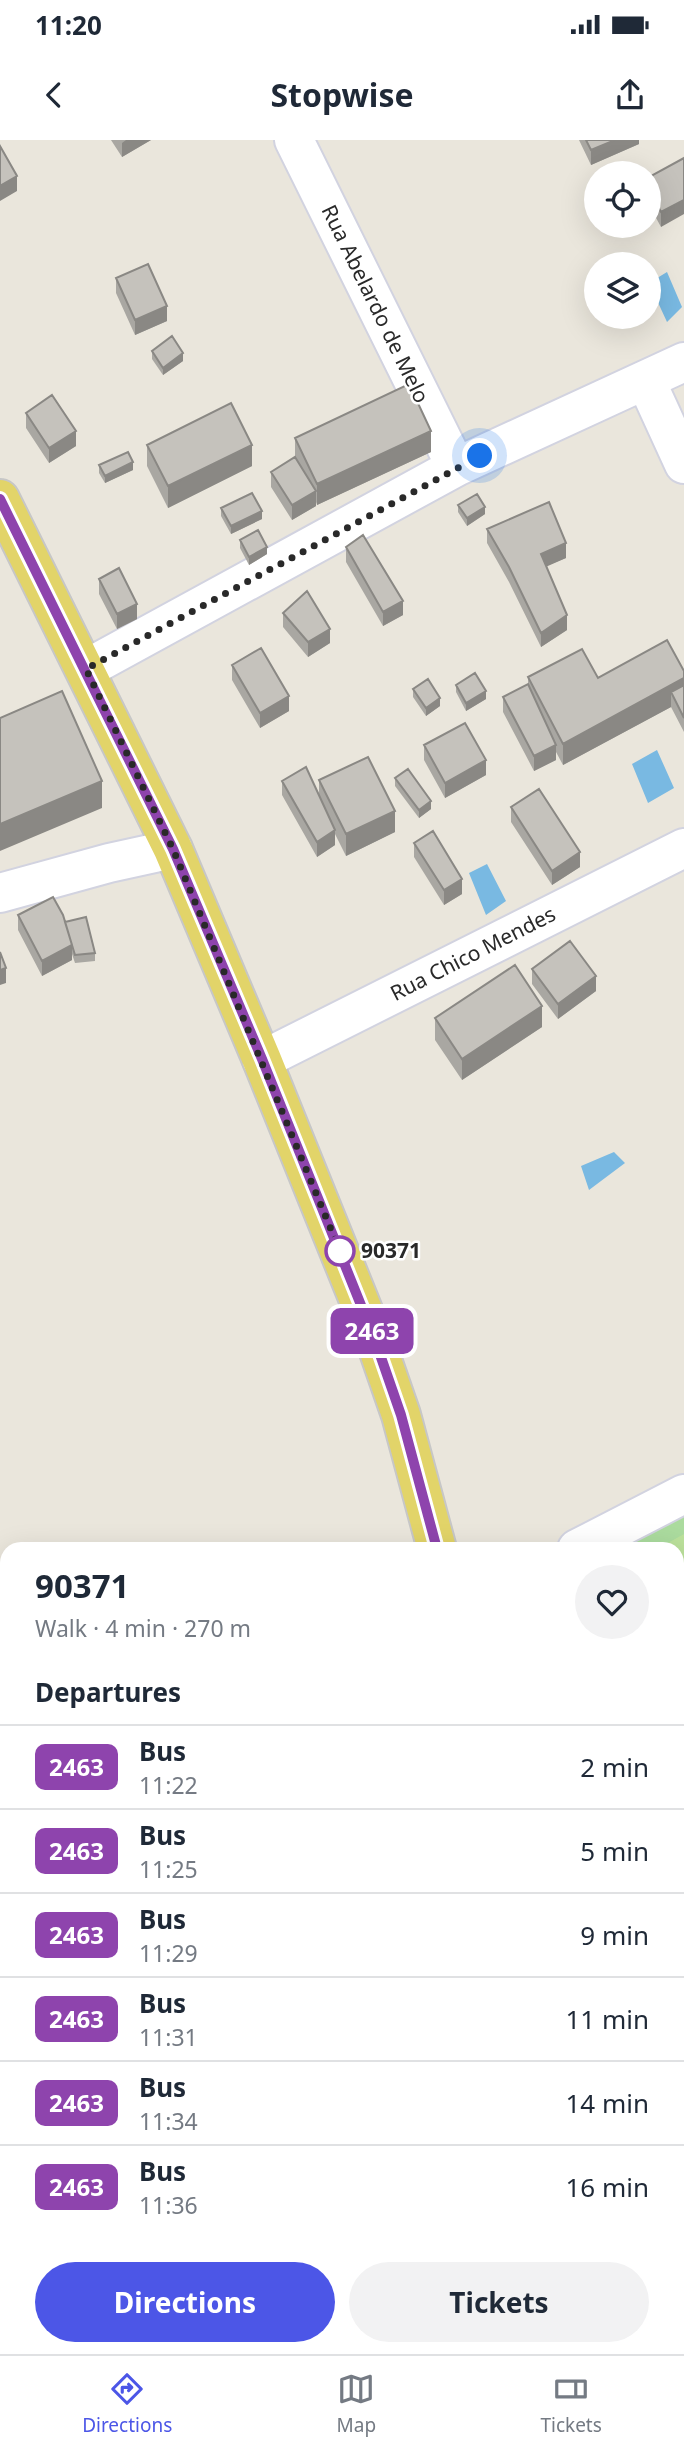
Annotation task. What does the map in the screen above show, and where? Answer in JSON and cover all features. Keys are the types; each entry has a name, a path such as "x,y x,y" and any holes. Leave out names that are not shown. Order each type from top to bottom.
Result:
{"main road":[{"path":"0,499 173,849 262,1059 375,1340 401,1415 435,1542"}],"street":[{"name":"Rua Abelardo de Melo","path":"294,140 456,467"},
{"path":"86,669 456,467 684,362"},
{"path":"646,381 684,464"},
{"name":"Rua Chico Mendes","path":"262,1059 684,848"},
{"path":"0,893 109,863 173,849"},
{"path":"591,1542 684,1494"}],"green space":[{"path":"684,1503 684,1542 613,1542"},
{"path":"684,1534 684,1542 670,1542"}],"water":[{"path":"667,272 682,307 667,322 661,309 661,276"},
{"path":"657,750 674,788 648,803 632,764"},
{"path":"487,864 506,901 486,915 469,873"},
{"path":"614,1152 625,1163 589,1190 581,1166"}],"building":[{"path":"586,140 615,140 591,150"},
{"path":"0,146 17,176 0,186"},
{"path":"684,158 684,200 661,212 661,170"},
{"path":"148,264 167,306 135,320 116,278"},
{"path":"172,336 183,353 163,368 152,351"},
{"path":"409,384 431,431 317,484 295,438"},
{"path":"52,395 76,431 49,448 26,413"},
{"path":"231,403 252,445 168,486 147,445"},
{"path":"128,452 133,462 105,476 99,465"},
{"path":"295,457 316,491 292,505 271,472"},
{"path":"252,493 262,511 231,526 221,508"},
{"path":"477,494 485,507 467,518 458,505"},
{"path":"549,502 566,543 541,554 567,615 541,633 487,529"},
{"path":"258,530 267,547 249,557 240,540"},
{"path":"363,535 403,601 383,612 346,547"},
{"path":"119,568 137,604 117,614 99,579"},
{"path":"307,591 330,629 308,642 283,613"},
{"path":"667,640 684,671 684,678 563,744 528,677 582,649 598,678"},
{"path":"261,648 289,696 260,713 232,665"},
{"path":"475,673 486,691 466,703 456,685"},
{"path":"428,679 440,698 426,708 413,689"},
{"path":"528,684 556,745 534,756 503,697"},
{"path":"684,685 684,718 671,692"},
{"path":"62,691 102,781 0,824 0,718"},
{"path":"465,723 486,760 445,783 424,745"},
{"path":"368,757 395,811 346,834 319,780"},
{"path":"306,767 335,830 317,842 282,781"},
{"path":"408,769 431,801 419,810 395,778"},
{"path":"539,789 580,852 552,871 511,807"},
{"path":"433,831 462,879 444,890 414,843"},
{"path":"53,897 63,915 72,945 42,961 18,915"},
{"path":"86,917 95,953 75,955 65,922"},
{"path":"570,941 596,976 558,1004 532,969"},
{"path":"0,952 6,968 0,970"},
{"path":"515,965 542,1006 462,1059 435,1018"}],"bus line":[{"name":"2463","path":"0,499 173,849 262,1059 375,1340 401,1415 435,1542"}],"place":[{"name":"90371","path":"340,1251"}],"route":[{"path":"340,1251 173,849 86,669 480,456"}]}
